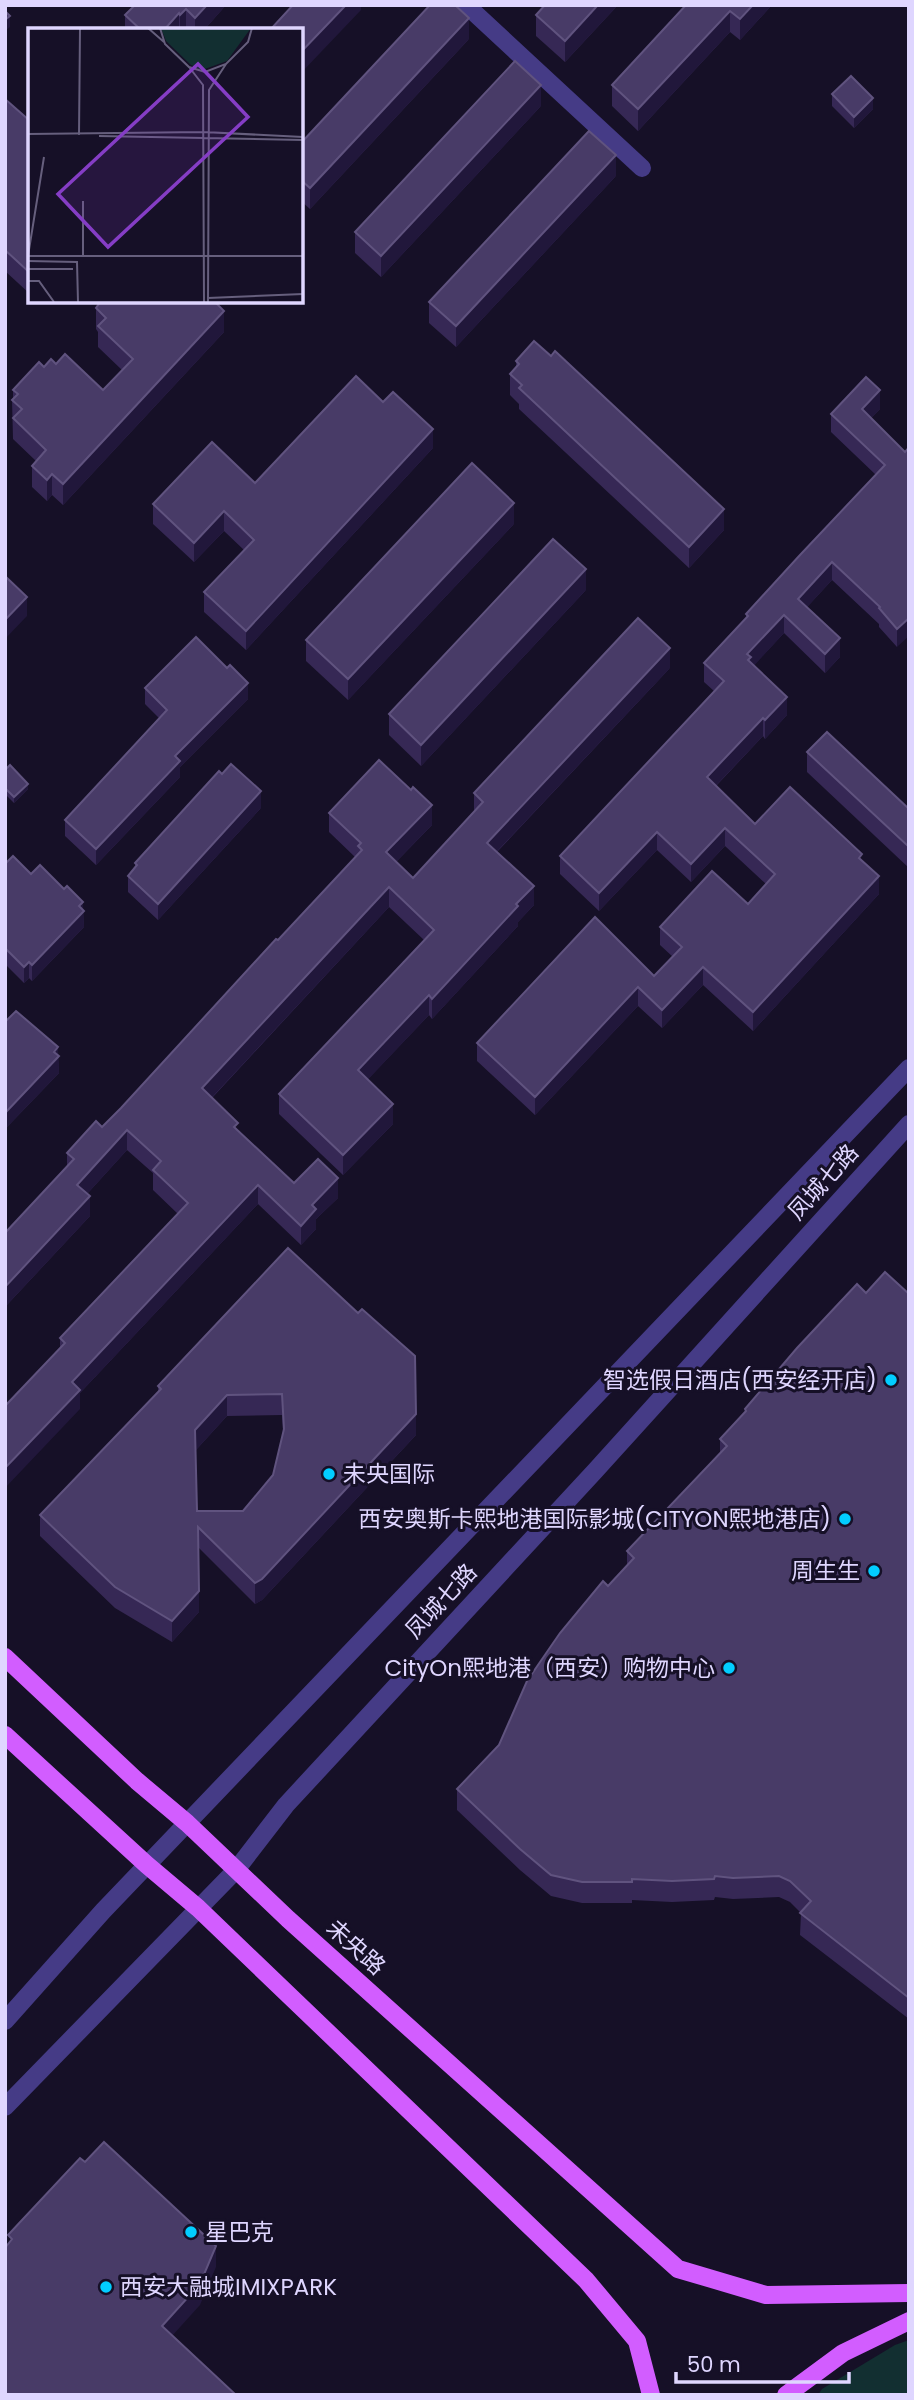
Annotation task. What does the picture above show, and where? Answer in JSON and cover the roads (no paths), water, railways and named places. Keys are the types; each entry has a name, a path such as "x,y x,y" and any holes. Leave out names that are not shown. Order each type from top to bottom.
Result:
{"main road":[{"name":"未央路","path":"5,1657 288,1919 678,2269 766,2295 909,2293"},
{"path":"5,1735 198,1908 586,2280 637,2341 651,2395"},
{"path":"786,2395 843,2353 909,2320"}],"street":[{"path":"466,5 642,168"},
{"name":"凤城七路","path":"5,2021 103,1911 909,1068"},
{"name":"凤城七路","path":"5,2107 236,1870 286,1805 595,1471 909,1124"}],"place":[{"name":"智选假日酒店(西安经开店)","path":"891,1380"},
{"name":"未央国际","path":"329,1474"},
{"name":"西安奥斯卡熙地港国际影城(CITYON熙地港店)","path":"845,1519"},
{"name":"周生生","path":"874,1571"},
{"name":"CityOn熙地港（西安）购物中心","path":"729,1668"},
{"name":"星巴克","path":"191,2232"},
{"name":"西安大融城IMIXPARK","path":"106,2287"}]}
